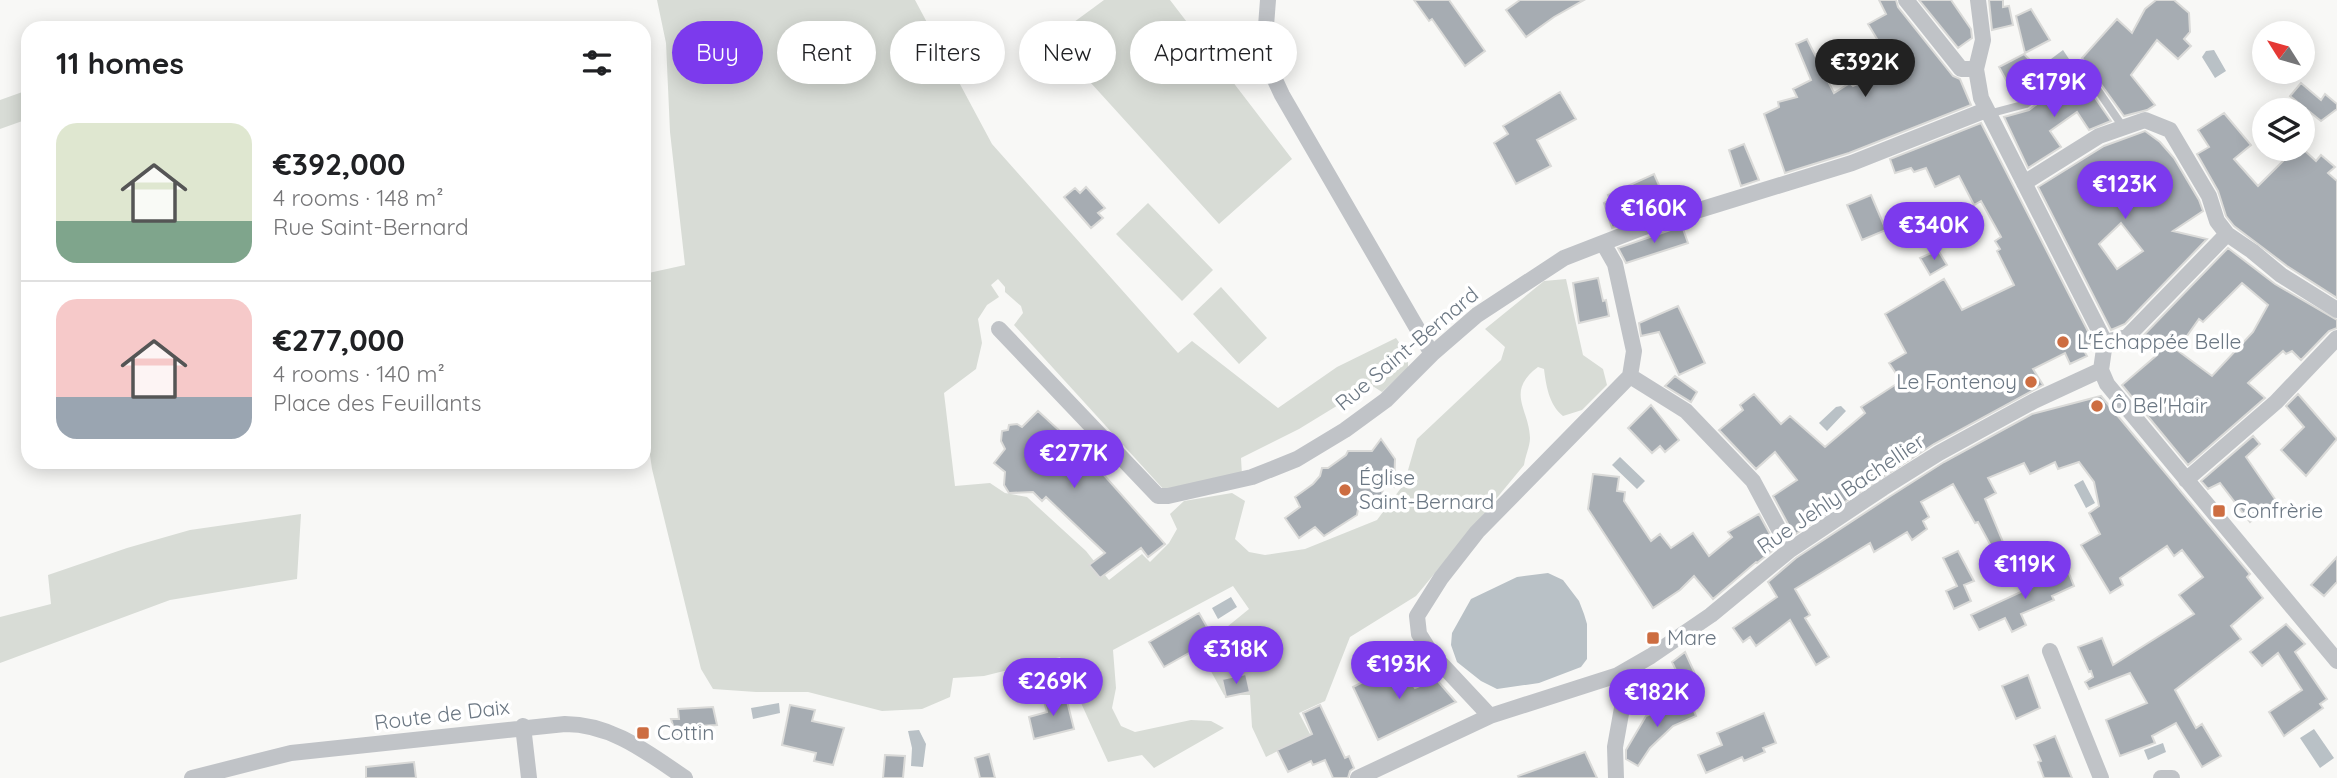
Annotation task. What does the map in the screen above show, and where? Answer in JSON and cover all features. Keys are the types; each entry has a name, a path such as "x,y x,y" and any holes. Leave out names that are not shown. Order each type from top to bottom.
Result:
{"street":[{"path":"1268,0 1265,40 1268,65 1282,95 1432,354"},
{"path":"1906,0 1961,69 1976,69"},
{"path":"1978,0 1983,40 1976,69 1978,86 1987,112 2105,342 2101,370 2107,384 2337,661"},
{"name":"Rue Saint-Bernard","path":"999,329 1158,496 1168,496 1251,477 1297,459 1345,430 1385,400 1477,315 1564,258 1644,227 1852,163 1987,112"},
{"path":"2024,183 2099,136 2123,127 2144,120 2170,130 2209,196 2217,221 2227,234 2281,275 2337,310"},
{"path":"2105,342 2127,337 2227,234"},
{"path":"1490,716 1431,653 1419,634 1417,616 1441,578 1477,532 1630,376 1634,351 1615,264 1603,243"},
{"path":"2186,480 2276,402 2337,338"},
{"name":"Rue Jehly Bachellier","path":"1618,675 1711,615 1790,550 1939,453 2035,401 2101,370"},
{"path":"1630,376 1686,411 1753,481 1790,550"},
{"path":"2050,651 2101,778"},
{"path":"1357,778 1490,716 1618,675 1622,708 1615,747 1616,778"},
{"name":"Route de Daix","path":"192,778 241,771 291,753 523,726 565,724 595,726 621,736 685,778"},
{"path":"523,726 529,778"},
{"path":"2161,778 2172,778"}],"lane":[{"path":"1987,112 2026,104 2080,64 2123,127"}],"shaded area":[{"path":"657,0 915,0 926,21 890,21 890,84 960,84 992,144 1178,353 1192,341 1278,408 1337,367 1396,338 1408,355 1408,368 1382,392 1371,385 1299,429 1241,458 1242,475 1165,491 1014,325 1023,313 1021,306 1005,292 1005,287 998,279 991,285 999,297 987,305 978,319 982,343 976,369 944,393 955,486 990,483 1005,493 1027,497 1086,551 1109,580 1142,554 1150,562 1169,543 1177,529 1170,514 1184,501 1232,493 1245,501 1235,539 1249,552 1265,555 1305,549 1377,520 1404,484 1417,439 1501,360 1505,347 1485,329 1544,281 1566,279 1583,355 1603,369 1607,385 1582,410 1563,416 1551,401 1544,369 1538,367 1528,376 1521,393 1530,438 1524,465 1416,596 1350,637 1325,701 1299,713 1310,734 1266,757 1252,727 1250,695 1224,695 1207,664 1228,640 1222,631 1249,609 1233,586 1113,650 1116,688 1112,708 1121,726 1135,732 1191,720 1211,721 1224,728 1154,768 1142,755 1108,762 1060,657 984,676 953,678 950,697 922,709 882,711 808,692 713,689 701,669 651,462 651,272 685,265 670,132 666,43"},
{"path":"1104,0 1170,0 1186,21 1130,21 1130,84 1234,84 1292,159 1219,224 1092,84 1116,84 1116,21 1075,21"},
{"path":"2063,50 2069,59 2049,72 2043,65"},
{"path":"2214,50 2226,71 2215,78 2202,57 2206,51"},
{"path":"21,92 21,122 0,129 0,100"},
{"path":"1148,203 1213,270 1182,301 1116,234"},
{"path":"1221,287 1267,338 1239,364 1193,314"},
{"path":"1841,406 1846,411 1827,431 1819,423 1836,407"},
{"path":"1620,457 1645,481 1637,489 1612,465"},
{"path":"2083,480 2095,503 2086,508 2074,485"},
{"path":"301,514 297,579 170,600 0,663 0,617 51,604 48,575 190,530"},
{"path":"1548,573 1563,580 1579,601 1584,614 1587,624 1587,659 1581,667 1539,683 1497,689 1481,681 1457,662 1451,645 1452,633 1471,599 1517,577"},
{"path":"1231,597 1237,607 1218,619 1212,608"},
{"path":"1055,663 1059,675 1026,684 1023,670"},
{"path":"779,703 780,713 753,719 751,708"},
{"path":"2314,729 2334,758 2320,768 2300,738"},
{"path":"919,730 926,744 923,767 911,766 912,748 908,731"},
{"path":"2163,743 2166,752 2148,760 2144,750"}],"building":[{"path":"1414,0 1449,0 1485,51 1465,66 1432,19 1429,21"},
{"path":"1520,0 1584,0 1526,37 1506,10"},
{"path":"1879,0 1896,0 1898,7 1953,76 1960,79 1971,105 1849,153 1785,173 1764,114 1779,107 1778,102 1797,97 1793,89 1811,80 1796,44 1807,39 1834,93 1850,83 1853,86 1894,67 1868,24 1886,14"},
{"path":"1919,0 1951,0 1971,29 1972,38 1958,48"},
{"path":"1989,0 2003,0 2003,7 2009,6 2013,25 1992,30"},
{"path":"2156,0 2174,0 2189,13 2190,32 2184,39 2191,46 2178,59 2157,40 2131,75 2155,105 2124,116 2082,58 2117,19 2132,33 2145,9"},
{"path":"2031,9 2050,40 2025,53 2016,16"},
{"path":"2024,54 2047,78 2051,74 2053,76 2017,100 1999,67"},
{"path":"2078,73 2111,121 2089,130 2077,112 2050,131 2061,147 2028,168 2004,117 2029,110"},
{"path":"2302,84 2321,100 2325,94 2337,104 2337,109 2321,121 2315,116 2315,98 2290,96"},
{"path":"1560,92 1576,119 1537,140 1551,166 1516,184 1494,143 1508,134 1503,126"},
{"path":"2224,113 2251,145 2234,159 2258,186 2283,161 2316,161 2321,155 2335,167 2328,173 2337,181 2337,298 2287,266 2234,226 2226,216 2218,191 2197,154 2209,147 2198,130"},
{"path":"1981,123 2094,343 2083,349 2087,356 2070,364 2065,353 2033,369 2043,385 1934,444 1794,535 1773,496 1797,480 1775,452 1756,469 1719,430 1743,410 1740,405 1754,394 1781,424 1790,416 1825,447 1865,413 1861,407 1901,381 1889,363 1906,353 1885,314 1944,279 1962,310 2014,285 1997,251 2000,249 1995,241 2001,237 1981,201 1974,205 1959,176 1935,187 1926,168 1914,172 1911,168 1895,173 1890,159"},
{"path":"2145,131 2160,142 2174,158 2203,211 2173,231 2207,239 2125,324 2111,330 2038,187 2104,146","holes":["2121,223 2143,251 2117,269 2099,244"]},
{"path":"1744,144 1759,180 1741,186 1729,150"},
{"path":"1654,174 1669,208 1612,228 1604,203 1610,200 1608,195"},
{"path":"1086,187 1105,208 1098,213 1103,218 1091,228 1064,197 1075,188 1080,193"},
{"path":"1871,195 1886,230 1862,240 1847,205"},
{"path":"1682,226 1688,243 1626,263 1618,248"},
{"path":"2228,248 2275,284 2337,320 2337,328 2329,331 2301,360 2292,351 2286,354 2283,351 2248,383 2265,398 2188,465 2122,385 2157,355 2141,338","holes":["2242,283 2268,305 2253,332 2212,376 2177,350 2199,319 2203,322"]},
{"path":"1938,250 1947,265 1930,275 1920,258"},
{"path":"1598,278 1609,316 1579,323 1573,283"},
{"path":"1678,306 1705,363 1679,375 1659,332 1641,336 1639,323"},
{"path":"1675,376 1697,392 1691,402 1665,386"},
{"path":"2298,394 2337,439 2306,476 2281,450 2304,427 2286,406"},
{"path":"2101,396 2250,574 2247,577 2263,598 2231,626 2241,639 2175,690 2196,728 2202,724 2221,756 2202,767 2176,723 2152,736 2155,743 2120,756 2106,720 2147,703 2130,673 2089,689 2085,682 2093,677 2078,647 2102,638 2113,665 2194,614 2179,595 2203,577 2182,550 2174,556 2167,546 2120,578 2123,585 2110,593 2081,545 2100,534 2089,513 2099,506 2094,482 2079,462 2058,469 2055,462 2030,474 2024,463 1988,478 1996,493 1985,499 2008,554 1998,559 1953,484 1921,502 1929,517 1923,521 1927,529 1912,540 1907,532 1874,552 1870,543 1795,589 1810,615 1805,618 1829,657 1816,665 1790,620 1756,646 1750,637 1743,642 1733,628 1777,597 1768,582 1796,558 1944,462 2032,414"},
{"path":"1651,405 1679,440 1665,452 1660,446 1652,453 1628,428"},
{"path":"1038,411 1088,457 1165,544 1148,557 1141,548 1100,578 1089,565 1105,553 1046,497 1042,501 1033,492 1009,493 1004,485 1005,472 994,463 1005,449 1001,441 1002,431 1008,430 1009,425 1017,424 1022,427"},
{"path":"2253,436 2260,444 2246,457 2277,502 2250,522 2220,483 2208,489 2201,481"},
{"name":"Église Saint-Bernard","path":"1381,439 1395,459 1394,487 1383,485 1382,497 1375,496 1358,509 1357,515 1324,536 1315,527 1299,538 1285,518 1300,507 1295,497 1313,484 1320,476 1322,468 1328,468 1348,451 1372,451"},
{"path":"1593,474 1619,477 1617,491 1625,492 1624,501 1651,541 1660,534 1671,548 1693,533 1709,556 1732,537 1728,532 1759,514 1777,547 1713,599 1694,576 1680,590 1653,608 1588,509"},
{"path":"1958,551 1974,581 1964,585 1971,601 1954,609 1946,591 1957,586 1943,558"},
{"path":"2337,557 2337,582 2324,596 2311,585"},
{"path":"2066,566 2074,586 2052,596 2054,600 2021,614 2026,625 2012,632 2005,618 1979,630 1971,615 2034,586 2032,580"},
{"path":"1199,613 1214,639 1164,667 1149,642"},
{"path":"2286,624 2305,644 2295,652 2327,699 2320,704 2323,708 2284,736 2269,712 2302,690 2278,653 2262,666 2250,652"},
{"path":"1685,652 1696,676 1682,683 1672,662"},
{"path":"1400,663 1415,688 1436,679 1456,702 1378,740 1353,687"},
{"path":"1246,674 1250,692 1226,697 1222,679"},
{"path":"2028,675 2040,708 2016,719 2002,686"},
{"path":"1065,693 1074,729 1034,739 1029,717 1047,712 1043,698"},
{"path":"1689,698 1696,716 1673,726 1650,748 1638,766 1626,759 1626,750 1646,716"},
{"path":"790,705 815,710 812,721 844,728 833,765 814,761 816,753 782,745"},
{"path":"1320,705 1345,758 1349,756 1354,768 1348,778 1333,778 1325,760 1313,765 1311,761 1288,772 1277,750 1312,734 1303,713"},
{"path":"713,707 717,725 700,726 701,738 678,741 671,719 679,719 678,709"},
{"path":"1764,713 1776,743 1763,748 1765,752 1744,761 1742,757 1706,773 1698,755 1722,745 1717,733"},
{"path":"2055,736 2072,778 2044,778 2034,745"},
{"path":"1585,752 1597,778 1518,776"},
{"path":"989,754 995,778 980,778 975,758"},
{"path":"885,755 905,756 903,778 883,778"},
{"path":"414,762 416,778 366,778 366,767"}],"place":[{"name":"L'Échappée Belle","path":"2063,342"},
{"name":"Le Fontenoy","path":"2031,382"},
{"name":"Ô Bel'Hair","path":"2097,406"},
{"name":"Église Saint-Bernard","path":"1345,490"},
{"name":"Confrèrie","path":"2219,511"},
{"name":"Mare","path":"1653,638"},
{"name":"Cottin","path":"643,733"}]}
